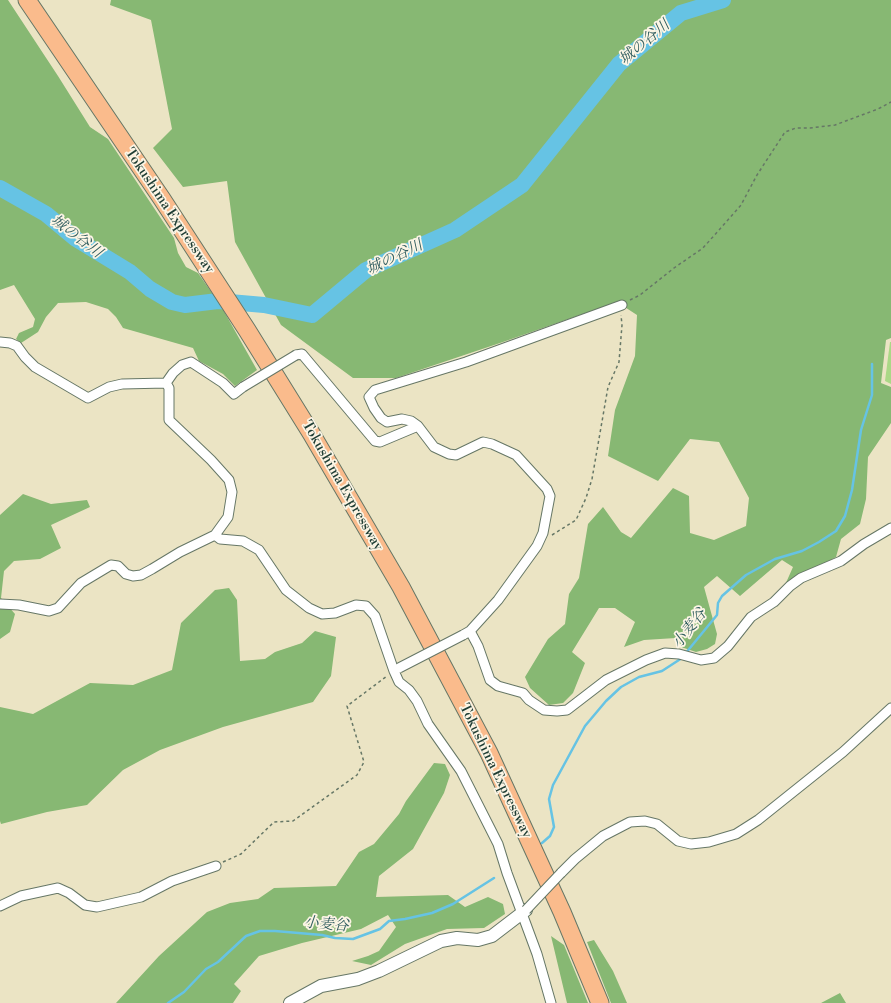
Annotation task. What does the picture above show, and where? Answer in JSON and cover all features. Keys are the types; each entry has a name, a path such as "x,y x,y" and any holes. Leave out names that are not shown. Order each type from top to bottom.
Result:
{"highway":[{"name":"Tokushima Expressway","path":"27,0 162,198 247,330 311,434 401,587 489,753 562,912 600,1003"}],"street":[{"path":"396,669 467,633 498,600 537,546 542,533 550,496 547,489 516,455 492,444 483,442 456,455 449,454 434,448 418,426 411,421 402,419 387,422 381,418 369,397 375,390 466,362 622,305"},
{"path":"0,342 10,343 17,346 24,357 35,367 88,398 109,387 122,384 166,383"},
{"path":"166,383 173,373 182,365 191,362 223,383 234,394 243,387 302,354 375,441 380,442 418,426"},
{"path":"0,604 49,611 58,608 81,583 111,565 118,566 126,574 133,576 141,575 180,552 215,535 228,517 232,492 229,480 211,460 169,420 169,388 166,383"},
{"path":"467,633 478,646 490,680 498,686 523,693 529,700 544,710 567,710 606,680 646,660 665,653 683,655 702,660 714,658 728,646 751,617 774,602 790,586 801,578 841,561 864,544 891,528"},
{"path":"215,535 220,539 244,541 259,550 286,590 309,608 322,614 328,614 356,605 366,606 376,616 396,669 399,682 409,690 417,701 428,724 461,771 498,844 524,912 551,1003"},
{"path":"290,1003 321,986 358,979 379,971 441,941 457,938 478,940 492,936 524,912 575,859 604,836 630,822 645,821 656,824 678,841 692,844 709,842 736,834 758,820 843,752 891,708"},
{"path":"0,906 21,896 58,888 85,905 97,907 141,897 172,881 216,866"}],"path":[{"path":"551,536 576,520 586,498 592,479 608,387 619,362 622,305 640,295 674,268 703,248 741,205 757,175 785,132 796,128 835,125 878,109 891,102"},
{"path":"216,866 241,854 274,822 293,820 357,775 364,762 347,706 396,669"}],"green space":[{"path":"0,0 8,0 90,127 108,139 174,238 178,253 186,267 198,273 221,306 257,370 235,386 223,374 199,361 193,348 123,328 116,317 108,309 86,302 58,303 46,317 38,332 21,343 16,339 19,333 33,327 35,319 14,285 0,290"},
{"path":"111,0 891,0 891,338 886,340 881,383 891,387 891,423 868,457 866,499 860,524 841,539 836,557 785,585 793,567 782,560 740,596 717,576 704,587 717,634 715,644 707,649 696,652 681,647 676,638 644,640 624,647 635,622 615,608 599,608 572,652 585,663 573,693 563,703 549,705 530,688 525,677 548,639 565,624 569,594 579,578 588,524 603,507 621,532 631,538 673,488 689,496 690,533 714,540 746,526 749,498 719,442 690,439 658,481 608,456 615,410 635,356 637,315 617,302 396,378 353,378 281,325 235,242 227,181 183,187 153,148 172,129 151,20 110,5"},
{"path":"891,342 891,384 885,381"},
{"path":"23,494 51,504 87,500 90,507 51,525 61,548 40,559 14,561 4,571 1,598 15,614 10,632 0,639 0,515"},
{"path":"229,588 237,600 240,661 265,659 275,652 302,643 315,631 336,637 331,676 313,702 223,727 160,750 123,770 87,805 47,812 1,824 0,707 33,714 90,683 133,685 172,670 181,623 215,590"},
{"path":"434,763 445,764 450,775 444,793 413,849 379,876 376,897 448,895 465,907 488,897 503,904 505,914 484,928 447,929 405,944 371,965 352,961 379,951 396,927 388,915 361,929 302,943 259,956 234,984 241,991 233,1003 116,1003 159,956 207,912 230,903 258,899 274,888 336,886 359,852 374,844 399,814 406,801"},
{"path":"551,936 564,945 588,1003 567,1003"},
{"path":"594,940 613,971 627,1003 611,1003 587,942"},
{"path":"840,993 846,1003 821,1003"}],"waterway":[{"name":"城の谷川","path":"0,188 46,214 76,239 130,272 150,289 172,302 185,305 218,301 264,305 312,315 366,270 455,230 522,185 619,64 681,13 723,0"},
{"name":"小麦谷","path":"685,654 717,615 718,603 722,596 746,575 775,559 802,551 836,531 845,516 852,490 861,430 872,395 872,364"},
{"name":"小麦谷","path":"542,843 550,836 554,827 549,799 553,785 585,726 606,701 621,687 639,677 662,671 682,658"},
{"name":"小麦谷","path":"168,1003 184,992 206,969 218,962 246,936 260,931 275,931 353,939 380,929 389,921 432,913 453,904 494,878"}]}
